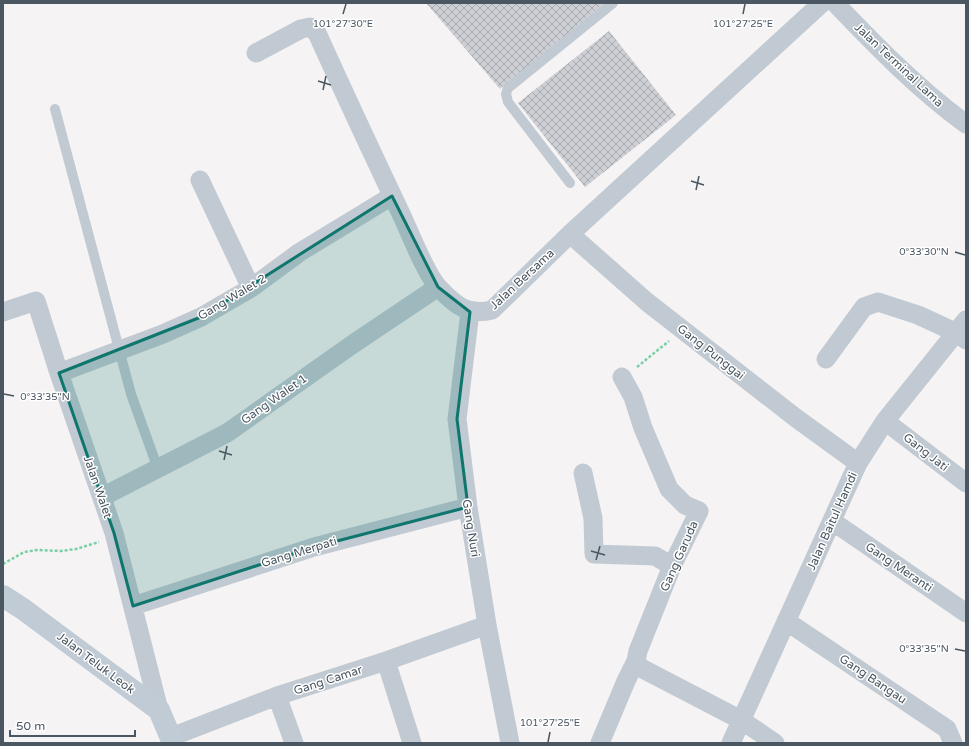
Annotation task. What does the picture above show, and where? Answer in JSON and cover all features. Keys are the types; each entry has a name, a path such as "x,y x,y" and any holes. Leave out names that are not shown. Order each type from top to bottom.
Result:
{"street":[{"name":"Jalan Bersama","path":"470,312 492,310 570,234 822,3"},
{"name":"Jalan Terminal Lama","path":"835,3 873,43 944,108 966,124"},
{"path":"256,53 301,29 310,27 316,33 392,196 438,287 460,306 470,312"},
{"path":"200,180 251,288"},
{"name":"Gang Walet 2","path":"59,373 119,351 201,317 251,288 300,252 392,196"},
{"name":"Gang Punggai","path":"570,234 647,302 796,418 858,463"},
{"name":"Gang Walet 1","path":"102,497 227,433 353,344 438,287"},
{"name":"Jalan Walet","path":"3,312 36,301 114,533 159,710"},
{"path":"826,359 864,307 878,302 963,331"},
{"name":"Gang Nuri","path":"470,312 457,419 468,507 487,625 510,743"},
{"name":"Jalan Baitul Hamdi","path":"731,743 858,463 885,421 963,331"},
{"name":"Gang Garuda","path":"600,743 636,661 638,651 672,566 699,511 686,505 670,489 643,428 633,397 622,376"},
{"name":"Gang Jati","path":"885,421 966,483"},
{"path":"583,473 593,518 594,554 655,556 672,566"},
{"name":"Gang Merpati","path":"133,606 314,547 468,507"},
{"name":"Gang Meranti","path":"832,521 966,613"},
{"name":"Jalan Teluk Leok","path":"3,596 29,613 159,710 172,740"},
{"name":"Gang Bangau","path":"786,621 948,729 953,743"},
{"name":"Gang Camar","path":"172,740 277,696 386,661 487,625"},
{"path":"386,661 412,743"},
{"path":"636,661 641,668 741,720 775,743"},
{"path":"277,696 294,743"}],"lane":[{"path":"570,183 508,102 506,94 508,88 613,3"},
{"path":"55,110 131,394 158,469"}],"path":[{"path":"622,376 640,365 683,330"},
{"path":"3,564 24,552 37,550 61,551 76,549 95,544 114,533"}],"highlighted area":[{"path":"392,196 438,287 470,312 457,419 468,507 314,547 133,606 114,533 59,373 201,317"}],"building":[{"path":"426,3 605,3 500,89"},
{"path":"609,31 676,115 585,187 518,103"}]}
